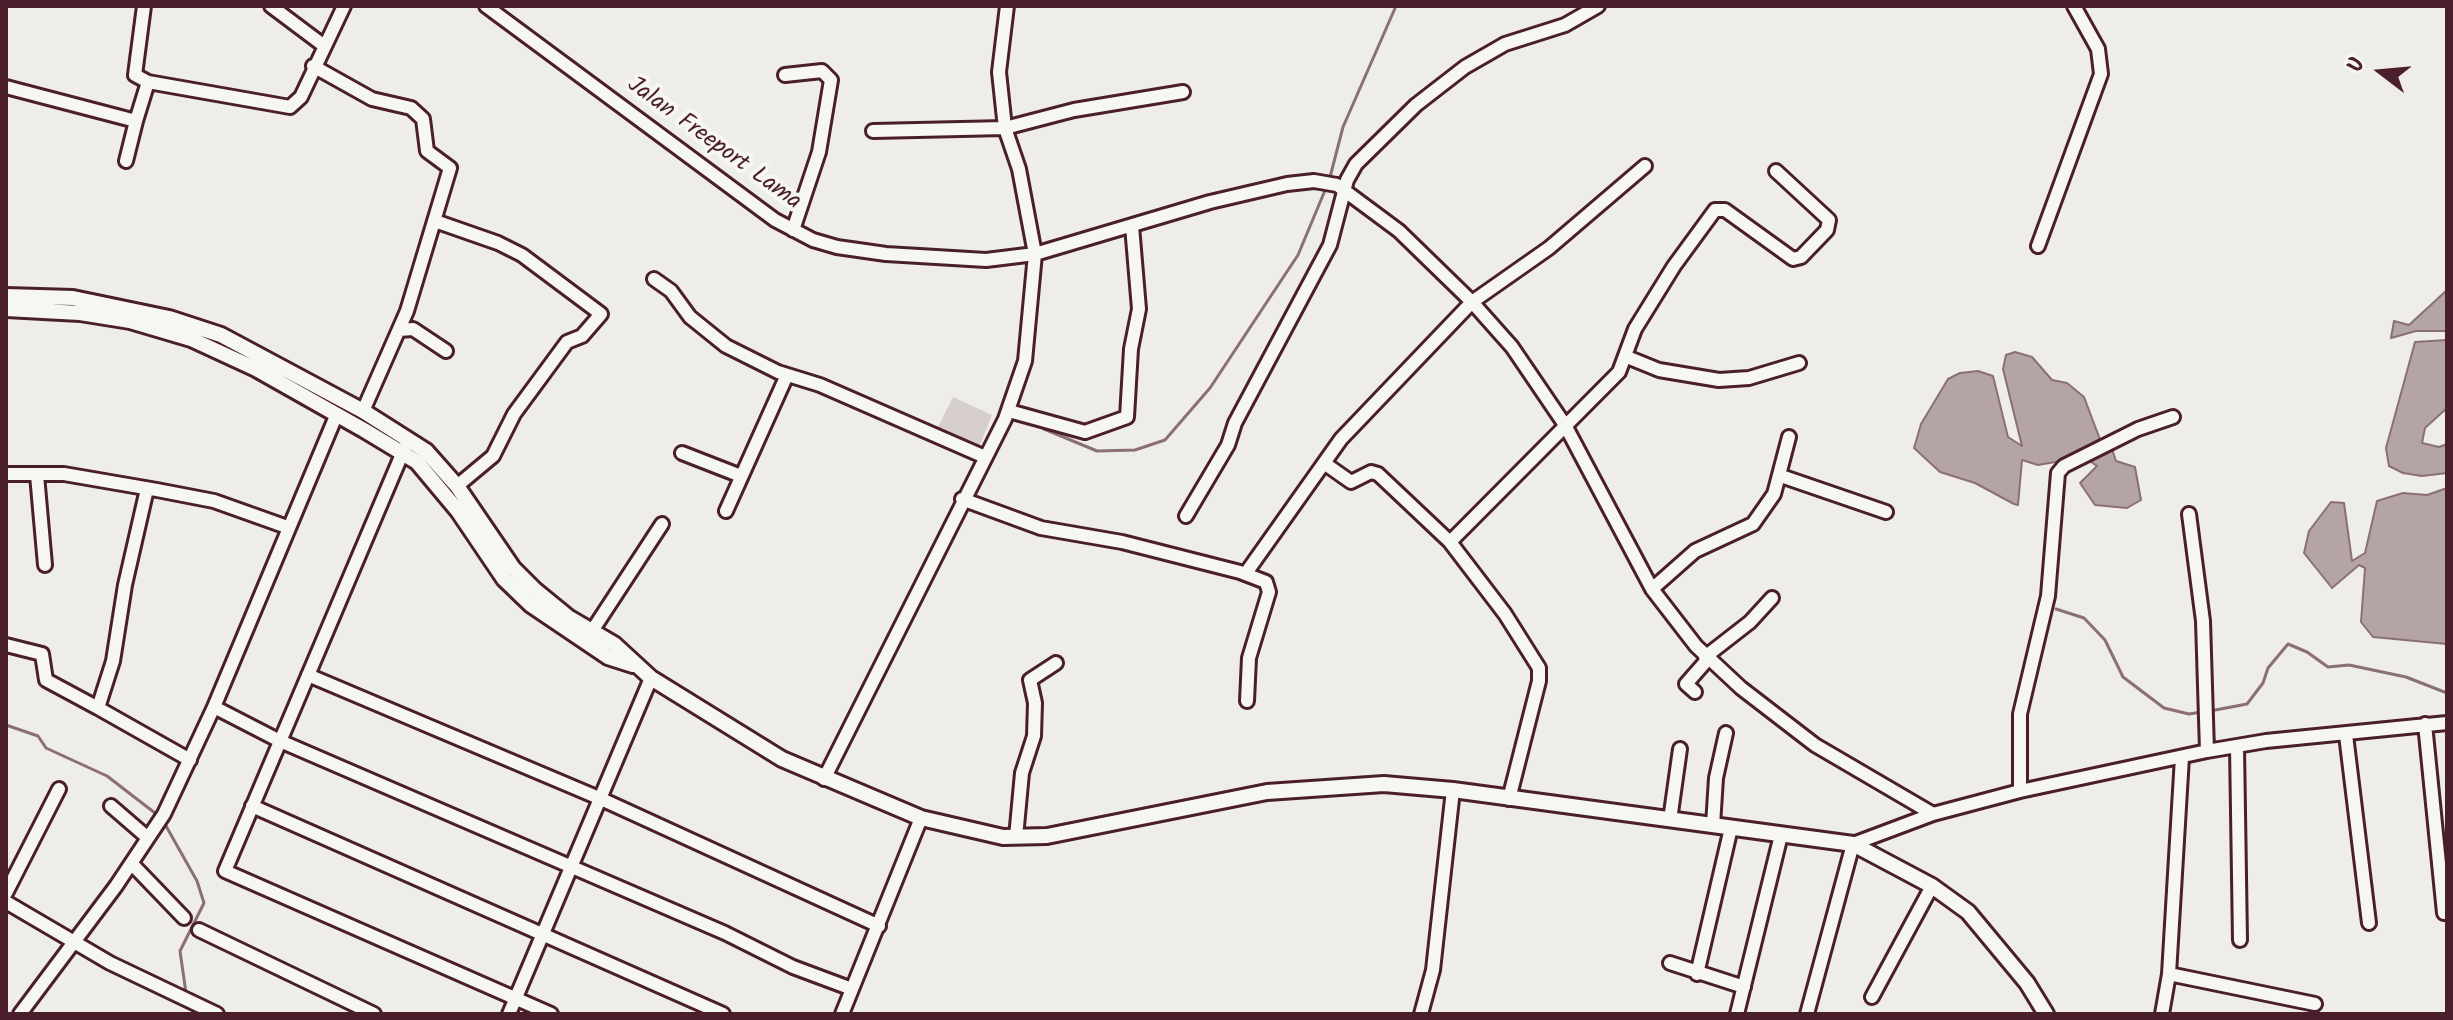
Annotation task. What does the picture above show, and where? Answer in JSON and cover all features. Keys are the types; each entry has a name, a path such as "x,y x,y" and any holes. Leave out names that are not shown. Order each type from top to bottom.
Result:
{"main road":[{"path":"6,296 130,321 191,339 256,369 336,416 405,446 426,451 457,486 513,568 568,617 614,644 651,678 782,759 921,818 971,831 1016,837 1091,829 1267,792 1384,784 1453,790 1853,844 1932,886 1980,924 2040,1000 2046,1014"},
{"path":"6,309 24,302 103,303 169,318 221,335 363,411 405,446 439,486 504,579 531,605 608,657 637,667"}],"street":[{"path":"144,6 135,75 148,82 290,107 298,101 344,6"},
{"path":"271,6 323,45"},
{"name":"Jalan Freeport Lama","path":"486,6 756,207 793,230 837,247 886,254 986,260 1035,254 1210,202 1314,181 1342,188"},
{"path":"1186,516 1228,445 1235,423 1330,245 1342,188 1356,164 1416,105 1465,67 1505,44 1565,25 1598,6"},
{"path":"2038,246 2101,74 2098,49 2074,6"},
{"path":"824,779 1007,414 1025,361 1035,254 1019,169 1005,128 999,72 1006,8"},
{"path":"313,66 372,99 407,105 423,119 427,151 450,168 399,330 363,411"},
{"path":"785,75 822,71 831,80 819,152 793,230"},
{"path":"126,161 148,82"},
{"path":"6,87 136,121"},
{"path":"873,131 1005,128 1074,110 1183,92"},
{"path":"1246,573 1352,427 1472,302 1549,248 1645,166"},
{"path":"1450,542 1619,372 1635,329 1674,266 1715,210 1725,210 1793,259 1801,257 1827,230 1829,220 1776,171"},
{"path":"1342,188 1399,231 1472,302 1512,347 1565,425 1652,589 1707,658 1815,745 1933,814"},
{"path":"435,221 498,243 522,255 601,314 582,336 567,342 514,414 493,456 457,486"},
{"path":"1007,414 1085,432 1127,417 1131,349 1139,309 1132,226"},
{"path":"654,279 671,291 690,317 713,337 787,375 820,385 985,457"},
{"path":"399,330 413,329 446,351"},
{"path":"1627,357 1659,370 1719,380 1749,378 1799,363"},
{"path":"726,511 787,375"},
{"path":"20,1014 132,864 190,760 336,416"},
{"path":"2020,791 2020,714 2048,596 2057,478 2064,466 2173,417"},
{"path":"1652,589 1695,551 1753,524 1774,494 1789,437"},
{"path":"405,446 225,871 551,1014"},
{"path":"682,453 741,476"},
{"path":"1324,463 1351,482 1371,472 1378,474 1450,542 1505,614 1539,668 1539,681 1509,799"},
{"path":"6,474 64,474 214,501 287,527"},
{"path":"37,475 45,565"},
{"path":"1781,476 1886,512"},
{"path":"98,708 113,661 125,585 147,489"},
{"path":"962,499 1041,528 1122,542 1246,573 1269,586 1249,658 1247,701"},
{"path":"2189,514 2203,621 2207,751"},
{"path":"592,631 662,524"},
{"path":"1695,692 1686,684 1707,658 1750,622 1772,598"},
{"path":"6,645 42,654 46,680 190,760"},
{"path":"1016,837 1022,773 1034,736 1035,703 1030,680 1056,663"},
{"path":"308,675 599,798 879,926"},
{"path":"509,1014 651,678"},
{"path":"214,707 280,741 725,933 793,967 852,989"},
{"path":"1807,1014 1853,844 1933,814 2020,791 2207,751 2447,723"},
{"path":"2425,724 2444,913"},
{"path":"1713,825 1716,778 1726,733"},
{"path":"2346,735 2369,923"},
{"path":"2237,747 2240,940"},
{"path":"1670,820 1680,749"},
{"path":"2162,1014 2169,974 2182,757"},
{"path":"6,893 59,789"},
{"path":"1421,1014 1433,970 1453,790"},
{"path":"111,806 148,838"},
{"path":"252,806 723,1014"},
{"path":"842,1014 921,818"},
{"path":"1697,974 1731,828"},
{"path":"1737,1014 1781,835"},
{"path":"132,864 184,918"},
{"path":"1872,997 1932,886"},
{"path":"6,902 73,943 217,1014"},
{"path":"199,930 374,1014"},
{"path":"1670,963 1744,987"},
{"path":"2169,974 2315,1004"}],"shaded area":[{"path":"2447,290 2447,331 2416,331 2391,338 2394,321 2409,325"},
{"path":"2447,340 2447,408 2425,428 2422,443 2439,447 2447,444 2447,473 2422,476 2403,473 2389,466 2386,448 2415,342"},
{"path":"2015,352 2032,357 2052,380 2067,383 2084,397 2101,442 2111,446 2116,461 2135,467 2141,500 2127,508 2095,505 2080,483 2097,466 2084,457 2038,465 2022,460 2018,505 1975,483 1940,472 1914,448 1921,424 1948,379 1960,373 1978,371 1993,376 2008,437 2022,446 2003,369 2006,355"},
{"path":"953,397 992,415 979,447 936,431"},
{"path":"2447,488 2447,644 2373,637 2361,622 2365,568 2359,565 2332,588 2304,553 2309,531 2331,502 2344,503 2352,561 2365,553 2377,501 2403,493 2427,495"}],"waterway":[{"path":"1329,181 1343,127 1396,6"},
{"path":"1044,429 1097,451 1135,450 1165,440 1210,388 1298,255 1326,188"},
{"path":"2056,609 2084,618 2105,640 2123,677 2164,708 2189,714 2202,712"},
{"path":"2210,711 2247,704 2263,683 2268,668 2288,644 2307,652 2328,667 2349,665 2406,677 2447,693"},
{"path":"6,725 38,736 46,748 107,776 155,813"},
{"path":"166,826 197,881 204,903 180,951 186,993"}]}
